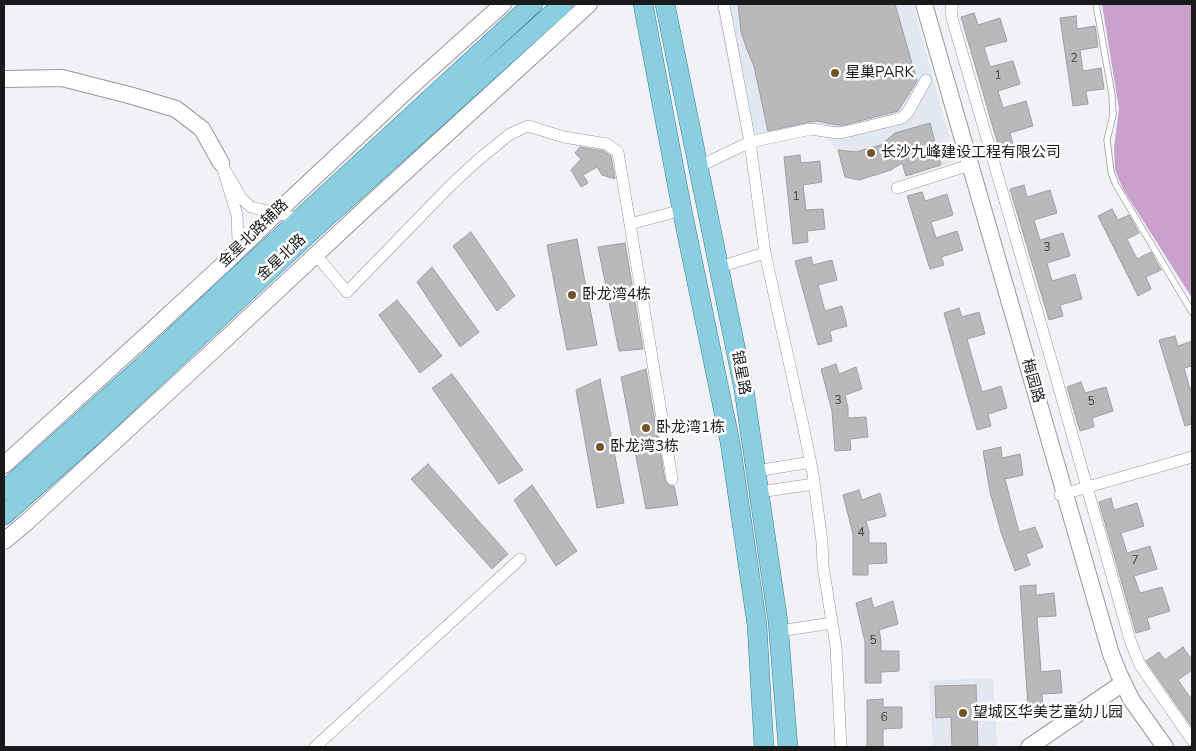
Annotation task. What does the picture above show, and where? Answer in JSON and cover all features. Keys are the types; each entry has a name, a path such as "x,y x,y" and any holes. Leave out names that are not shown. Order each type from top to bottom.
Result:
{"main road":[{"name":"金星北路辅路","path":"4,465 148,334 402,95 503,4"},
{"name":"金星北路","path":"4,491 143,366 300,218 533,4"},
{"name":"金星北路","path":"4,515 95,434 321,222 563,4"},
{"path":"4,541 27,522 588,4"},
{"name":"银星路","path":"643,4 682,210 730,442 757,625 764,747"},
{"name":"银星路","path":"664,4 744,390 779,631 788,747"},
{"name":"梅园路","path":"919,4 1111,654 1124,705 1154,747"},
{"name":"梅园路","path":"924,4 968,166"},
{"path":"4,79 62,78 176,109 202,129 221,163"},
{"path":"1029,747 1121,689"},
{"path":"1045,747 1121,689"},
{"name":"梅园路","path":"1121,689 1165,747"}],"street":[{"path":"952,4 952,18 1130,640 1140,665 1192,740"},
{"path":"724,5 750,142 765,252 811,462 822,542 823,566 836,647 841,747"},
{"path":"698,167 750,142 811,129 837,133 846,132 902,118 908,112 926,80"},
{"path":"316,255 347,292 450,186 510,134 528,126 564,137 607,144 618,152 672,479"},
{"path":"221,163 242,199 252,207 300,218"},
{"path":"221,163 238,215 236,278"},
{"path":"897,188 968,166"},
{"path":"630,224 682,210"},
{"path":"719,267 765,252"},
{"path":"1063,495 1192,457"},
{"path":"756,470 811,462"},
{"path":"759,492 814,484"},
{"path":"315,747 520,559"},
{"path":"779,631 832,623"}],"lane":[{"path":"1096,4 1112,95 1113,115 1107,140 1111,172 1116,185 1192,312"}],"shaded area":[{"name":"星巢PARK","path":"716,4 913,4 956,161 906,176 902,163 891,170 859,180 845,177 838,150 819,130 744,145"},
{"path":"1102,4 1192,4 1192,298 1123,189 1115,170 1114,147 1119,109"},
{"name":"望城区华美艺童幼儿园","path":"993,678 997,745 994,747 933,747 929,681"}],"building":[{"name":"星巢PARK","path":"738,4 895,4 917,81 898,111 844,125 817,121 768,131 754,66 741,32"},
{"path":"974,13 978,25 1000,18 1007,41 984,47 990,67 1013,61 1020,84 998,91 1003,108 1026,101 1033,126 1010,133 1013,144 999,148 961,17"},
{"path":"1076,16 1077,29 1095,26 1098,47 1080,50 1083,71 1101,68 1104,89 1086,91 1088,104 1073,106 1060,18"},
{"path":"930,123 941,165 906,176 902,163 891,170 859,180 845,177 838,150 856,152 881,145 895,133"},
{"path":"580,147 604,151 611,156 615,179 602,175 597,167 583,175 588,183 581,187 571,170 581,159 575,153"},
{"path":"800,155 801,163 820,161 822,182 803,185 806,210 823,209 825,229 807,231 808,242 793,244 784,157"},
{"path":"1024,185 1027,197 1050,190 1057,213 1034,220 1040,240 1063,233 1070,256 1047,263 1052,281 1075,274 1082,299 1060,305 1063,316 1049,320 1010,189"},
{"path":"922,192 925,201 947,194 953,215 931,222 936,238 957,231 963,250 941,257 944,265 930,269 907,196"},
{"path":"1112,209 1118,220 1129,215 1139,233 1127,239 1137,259 1151,252 1161,270 1146,277 1151,289 1138,296 1098,216"},
{"path":"471,232 515,296 497,311 453,246"},
{"name":"卧龙湾4栋","path":"577,239 597,345 567,350 547,245"},
{"path":"625,243 643,349 619,351 598,247"},
{"path":"811,257 813,265 832,260 837,280 818,285 825,311 842,306 847,326 830,331 832,341 818,345 795,261"},
{"path":"432,267 479,332 460,347 417,282"},
{"path":"397,300 442,356 420,373 379,315"},
{"path":"959,308 962,317 979,312 985,334 967,339 982,392 1001,386 1007,408 988,414 991,426 977,430 944,313"},
{"path":"1175,336 1178,346 1192,341 1192,366 1184,368 1190,389 1192,388 1192,424 1185,426 1159,340"},
{"path":"836,364 839,374 856,367 862,389 845,395 848,418 866,417 868,437 850,439 851,450 835,451 832,411 821,369"},
{"name":"卧龙湾1栋","path":"646,369 665,480 669,486 674,486 678,505 646,509 621,377"},
{"path":"452,374 523,470 499,484 432,388"},
{"name":"卧龙湾3栋","path":"600,379 624,503 597,508 576,390"},
{"path":"1081,382 1085,393 1106,387 1113,411 1092,418 1094,427 1080,431 1067,387"},
{"path":"1001,447 1002,458 1020,454 1023,475 1005,479 1019,532 1035,527 1043,547 1026,554 1030,565 1015,571 1001,532 990,492 983,451"},
{"path":"428,464 508,554 492,569 411,479"},
{"path":"532,485 577,551 556,566 514,500"},
{"path":"859,490 862,500 880,493 886,516 866,521 869,543 886,543 887,563 868,564 868,575 853,575 853,534 843,495"},
{"path":"1111,498 1114,510 1137,503 1144,526 1121,533 1127,553 1150,546 1157,569 1134,576 1140,593 1162,587 1170,611 1147,618 1150,629 1136,633 1099,502"},
{"path":"1036,585 1036,595 1054,593 1056,616 1037,617 1041,672 1060,670 1062,693 1042,694 1043,707 1028,708 1020,586"},
{"path":"871,598 874,608 893,601 898,624 879,630 881,651 899,651 899,671 881,672 881,683 865,683 865,642 856,603"},
{"path":"1183,647 1192,660 1192,670 1178,680 1192,700 1192,727 1146,661 1159,652 1165,660"},
{"path":"976,685 978,747 952,747 951,717 936,718 935,686"},
{"path":"883,699 883,707 902,707 902,728 883,729 883,747 867,747 867,700"}],"place":[{"name":"星巢PARK","path":"835,73"},
{"name":"长沙九峰建设工程有限公司","path":"871,153"},
{"name":"卧龙湾4栋","path":"572,295"},
{"name":"卧龙湾1栋","path":"646,428"},
{"name":"卧龙湾3栋","path":"600,447"},
{"name":"望城区华美艺童幼儿园","path":"963,713"}]}
